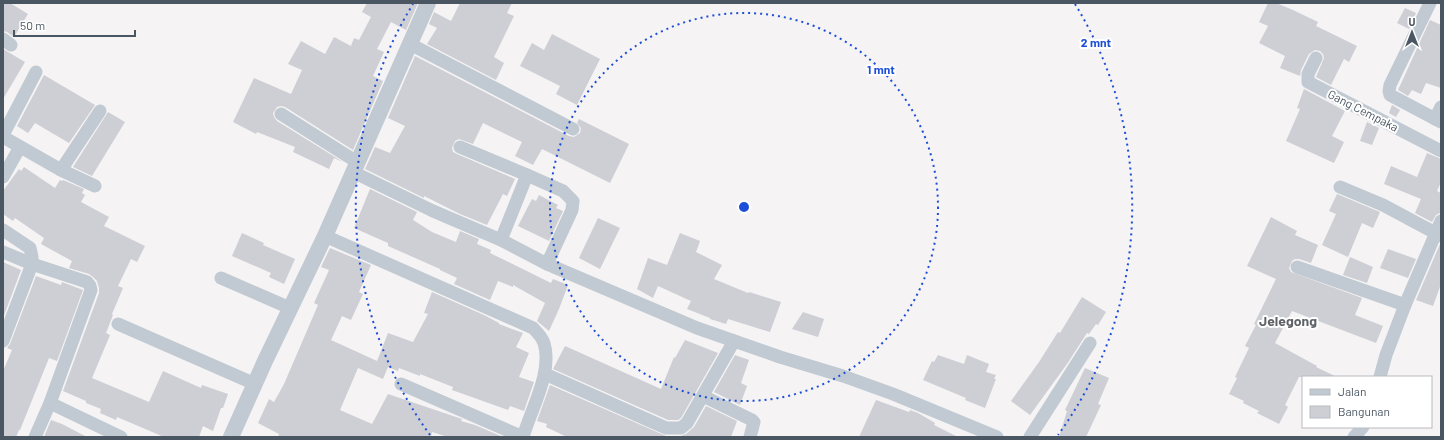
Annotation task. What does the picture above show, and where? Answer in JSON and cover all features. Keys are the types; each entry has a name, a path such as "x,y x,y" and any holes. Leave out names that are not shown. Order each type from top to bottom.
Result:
{"street":[{"path":"232,437 290,308 325,236 428,3"},
{"path":"1430,3 1390,85 1389,90 1390,94 1438,121 1441,107"},
{"path":"410,44 573,129"},
{"name":"Gang Cempaka","path":"1316,58 1308,74 1308,82 1441,151"},
{"path":"36,72 3,136 61,170 95,186"},
{"path":"61,170 100,111"},
{"path":"281,114 355,167 433,211 501,240 547,264 676,319 734,341 893,394 997,437"},
{"path":"3,177 20,147"},
{"path":"460,147 563,191 573,201 572,210 547,264"},
{"path":"501,240 527,175"},
{"path":"1340,187 1383,205 1438,234"},
{"path":"1380,376 1393,334 1438,234 1441,221"},
{"path":"3,230 30,248 32,257 32,264 3,341"},
{"path":"325,236 533,328 540,335 544,343 546,354 545,374 523,437 400,384"},
{"path":"3,252 32,264 87,282 91,290 50,403 35,437"},
{"path":"1297,267 1405,305"},
{"path":"221,278 290,308"},
{"path":"118,324 255,384"},
{"path":"545,374 664,432 681,428 687,423 734,341"},
{"path":"1030,437 1090,344"},
{"path":"703,396 752,420 754,424 750,437"},
{"path":"50,403 114,436"},
{"path":"1354,437 1362,428"}],"building":[{"path":"3,3 10,3 28,14 14,37 3,31"},
{"path":"367,3 418,3 406,30 391,22 377,49 384,52 373,76 383,81 353,150 285,107 277,107 273,113 277,121 343,162 334,158 329,169 293,152 295,147 257,132 256,134 233,122 254,78 291,94 302,70 288,64 301,41 325,54 334,37 351,46 354,38 359,40 371,17 362,12"},
{"path":"460,3 512,3 507,13 514,16 494,57 504,63 496,80 427,44 437,28 429,24 434,12 451,21"},
{"path":"1268,3 1276,3 1318,22 1316,26 1357,46 1349,62 1344,59 1331,85 1316,77 1324,58 1320,51 1315,50 1309,54 1301,70 1300,76 1280,68 1285,56 1259,43 1268,26 1259,22"},
{"path":"1405,8 1416,13 1409,29 1397,23"},
{"path":"1430,20 1441,25 1441,88 1426,83 1421,94 1412,90 1408,96 1398,90"},
{"path":"552,34 600,59 577,105 556,94 560,86 520,66 532,43 544,50"},
{"path":"3,49 25,62 3,99"},
{"path":"415,56 569,136 574,137 580,133 581,128 577,123 579,119 629,144 610,183 542,149 533,165 515,156 522,142 483,123 473,144 459,139 455,141 452,148 453,152 457,154 515,179 507,196 503,194 487,225 460,214 424,196 424,198 365,169 375,147 390,153 405,126 388,118"},
{"path":"44,75 95,105 69,143 35,123 28,133 17,126"},
{"path":"1304,89 1345,111 1332,136 1344,142 1334,163 1286,141 1300,109 1297,108"},
{"path":"1392,105 1400,110 1396,117 1389,113"},
{"path":"108,112 125,122 92,176 73,167"},
{"path":"1367,122 1379,128 1372,145 1360,141"},
{"path":"1427,153 1441,159 1441,182 1437,191 1441,193 1441,211 1436,215 1432,222 1415,213 1421,199 1384,184 1391,166 1417,177"},
{"path":"24,167 55,188 60,180 63,180 84,189 82,193 85,195 81,202 109,217 104,226 145,246 137,262 131,259 118,286 123,288 106,333 110,335 92,378 149,402 163,371 201,388 202,385 228,394 223,408 221,408 213,431 203,426 199,437 164,437 117,417 116,420 100,413 101,409 63,391 99,293 99,288 97,281 89,274 69,268 72,261 41,244 44,238 15,218 13,221 3,214 3,191 19,169 21,171"},
{"path":"370,189 417,212 413,220 432,232 456,242 460,231 479,239 477,244 491,250 490,253 551,283 553,279 568,285 549,331 537,321 545,303 513,285 513,287 498,281 490,300 454,284 457,278 440,269 388,246 388,243 354,228"},
{"path":"1337,194 1380,212 1373,228 1362,223 1348,257 1322,245 1336,214 1329,211"},
{"path":"539,195 558,205 556,208 563,211 549,241 518,226 532,199 536,201"},
{"path":"1271,217 1297,231 1295,235 1318,245 1311,263 1295,259 1292,261 1289,268 1291,272 1362,298 1355,315 1383,326 1376,343 1292,311 1275,343 1317,366 1316,367 1335,376 1299,377 1285,405 1288,407 1279,424 1257,413 1259,411 1243,403 1244,401 1229,394 1237,378 1235,377 1249,348 1245,346 1276,279 1247,266"},
{"path":"598,218 620,228 600,269 579,258"},
{"path":"242,233 264,243 263,245 295,259 284,284 269,277 271,273 232,256"},
{"path":"680,233 700,241 696,252 722,265 714,279 748,293 749,292 781,302 770,332 728,319 726,324 710,319 687,309 691,301 658,286 653,298 637,289 648,258 667,265"},
{"path":"1440,244 1441,284 1433,306 1416,300"},
{"path":"330,248 371,265 359,292 363,294 351,320 342,316 331,340 377,361 388,333 413,342 428,314 424,313 432,292 484,315 499,324 523,333 516,347 529,353 519,377 534,382 524,411 510,406 508,410 452,390 453,387 420,374 420,376 399,368 398,371 388,367 383,379 358,368 340,410 372,424 388,394 462,419 461,421 475,425 503,437 448,437 432,432 431,437 278,437 279,434 258,423 269,399 274,402 284,384 318,305 314,303 329,270 321,267"},
{"path":"1388,249 1416,259 1408,278 1380,268"},
{"path":"1350,257 1373,267 1367,283 1343,275"},
{"path":"3,262 21,270 3,318"},
{"path":"36,276 61,285 62,282 83,290 57,361 49,358 20,430 16,437 3,437 3,371 12,350 7,348 10,344"},
{"path":"1082,297 1106,312 1098,325 1096,324 1089,334 1087,333 1067,364 1030,415 1011,401 1058,332 1060,333"},
{"path":"803,312 824,319 818,337 792,329"},
{"path":"685,340 718,353 681,418 678,420 668,420 553,369 565,346 661,389 674,357 675,358"},
{"path":"735,355 749,360 741,383 747,386 740,405 714,392"},
{"path":"938,355 964,364 967,355 989,364 986,372 996,375 994,379 996,379 985,408 965,400 966,398 923,380 932,361 934,362"},
{"path":"1085,368 1109,378 1098,404 1101,405 1086,437 1059,437 1067,411 1065,410"},
{"path":"550,385 666,436 681,436 686,434 694,427 706,406 737,421 731,437 567,437 546,427 547,424 537,421"},
{"path":"876,400 909,412 910,410 918,413 935,423 934,425 958,437 859,437"},
{"path":"51,420 62,424 87,437 44,437"}],"district":[{"name":"Jelegong","path":"1288,321"}]}
